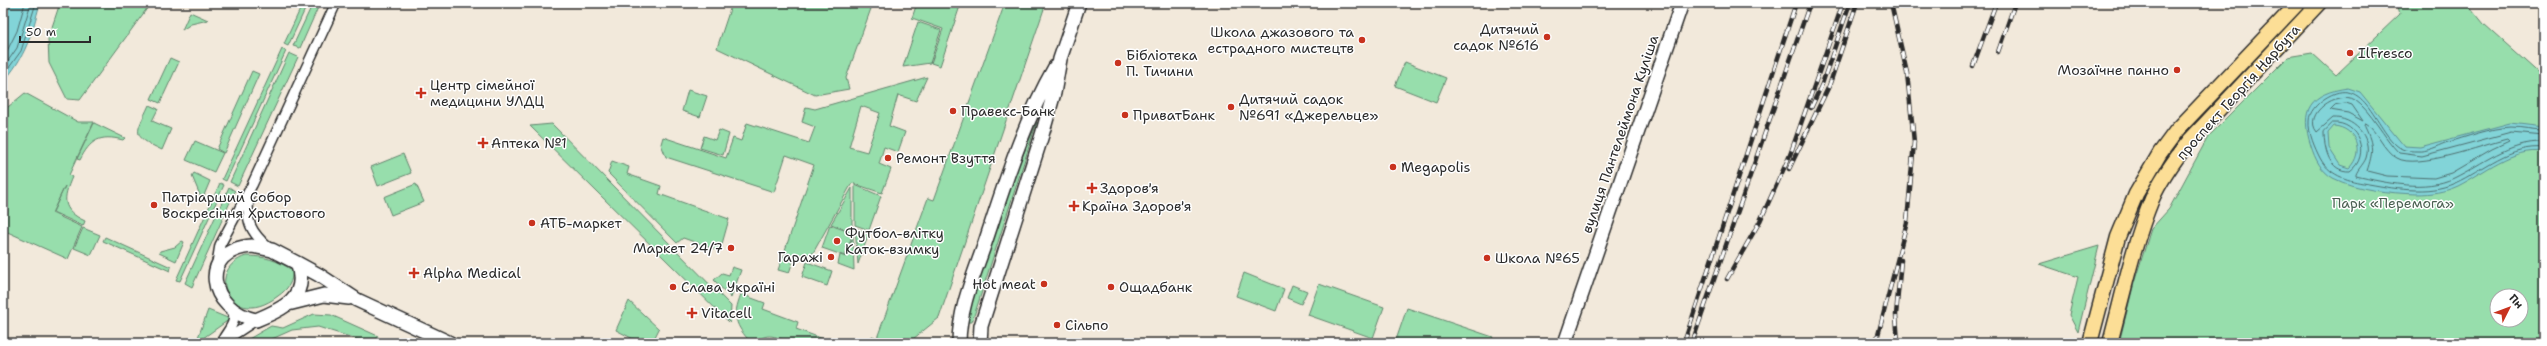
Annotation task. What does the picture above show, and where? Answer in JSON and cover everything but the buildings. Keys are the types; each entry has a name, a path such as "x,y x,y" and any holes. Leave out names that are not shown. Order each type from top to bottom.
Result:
{"main road":[{"name":"проспект Георгія Нарбута","path":"2090,343 2118,237 2136,194 2160,153 2177,130 2298,3"},
{"name":"проспект Георгія Нарбута","path":"2110,343 2134,249 2152,198 2176,158 2190,140 2319,3"}],"street":[{"path":"256,320 233,312 224,303 215,286 220,245 252,185 336,3"},
{"path":"980,343 981,326 1044,128 1054,93 1060,59 1079,3"},
{"name":"вулиця Пантелеймона Куліша","path":"1565,343 1682,3"},
{"path":"959,343 961,321 970,288 1024,130 1040,93 1060,59"},
{"path":"252,185 247,206 250,228 256,237 272,250"},
{"path":"217,266 224,257 242,247 261,246 297,263 356,300 450,343"},
{"path":"288,304 297,293 300,285 301,274 297,263"},
{"path":"220,343 256,320 288,304 324,294 356,300"},
{"path":"220,343 233,324 235,319 233,312"}],"green space":[{"path":"60,3 151,3 80,100 67,99 49,63 48,39"},
{"path":"303,3 308,3 288,46 284,44"},
{"path":"313,3 320,3 300,48 293,46"},
{"path":"732,3 873,3 846,78 849,89 815,95 717,48"},
{"path":"917,3 961,3 940,66 931,63 943,29 912,18"},
{"path":"1005,3 1046,3 939,318 908,343 869,343 872,336 877,338 928,198 934,200"},
{"name":"Парк «Перемога»","path":"2397,3 2467,3 2484,24 2544,78 2544,343 2119,343 2134,283 2151,229 2169,209 2208,137 2288,57 2312,53 2336,75 2400,14"},
{"path":"190,12 208,20 191,24 182,30"},
{"path":"918,22 941,30 930,63 903,67"},
{"path":"282,49 286,51 226,181 222,179"},
{"path":"289,53 298,57 238,186 230,182"},
{"path":"170,58 179,62 160,103 151,99"},
{"path":"1405,62 1446,78 1436,102 1395,86"},
{"path":"252,71 259,74 224,153 217,149"},
{"path":"927,77 916,101 898,95 889,126 905,132 898,152 884,147 879,164 891,169 882,193 852,183 813,253 797,258 784,253 814,165 786,155 774,192 666,157 661,144 663,137 726,158 733,138 741,141 747,123 809,143 815,127 802,122 806,107 815,109","holes":["861,106 880,113 867,152 849,147"]},
{"path":"688,90 707,96 700,117 682,111"},
{"path":"25,93 78,122 94,122 69,175 72,177 66,197 68,208 77,217 85,221 83,226 53,212 65,186 52,213 82,227 68,259 3,230 3,111"},
{"path":"149,105 158,109 152,121 171,129 162,150 140,137 139,128"},
{"path":"1037,122 972,322 967,322 971,302 1010,185"},
{"path":"94,123 125,138 123,140 115,138 102,138 97,140 92,143 80,160 77,159"},
{"path":"552,124 731,306 730,323 530,126"},
{"path":"719,130 729,134 723,155 700,148 704,136 715,140"},
{"path":"195,141 223,153 214,172 186,160"},
{"path":"403,154 411,173 378,186 371,167"},
{"path":"612,161 629,167 627,174 661,186 659,194 729,219 720,251 683,238 677,243 608,173"},
{"path":"194,173 210,181 202,200 192,176"},
{"path":"220,183 224,185 180,281 176,280"},
{"path":"416,184 424,202 391,215 384,197"},
{"path":"855,185 881,196 869,230 855,225"},
{"path":"229,187 235,191 192,287 185,283"},
{"path":"852,188 852,232 831,224"},
{"name":"Футбол-влітку Каток-взимку","path":"830,225 853,233 845,256 822,248"},
{"path":"83,228 100,235 91,255 74,248"},
{"path":"855,228 869,233 858,264"},
{"path":"853,236 854,270 838,264 840,255 846,257"},
{"path":"105,237 171,267 170,271 103,241"},
{"path":"182,241 184,242 176,261 159,253 160,251 175,247"},
{"path":"2099,246 2078,332 2069,315 2078,277 2039,264"},
{"path":"246,256 270,259 292,270 291,282 285,291 261,305 247,307 236,303 228,295 225,284 226,273 233,263"},
{"path":"783,256 793,261 789,273 778,270"},
{"path":"807,262 832,271 827,286 802,277"},
{"path":"732,267 741,270 731,298 714,280 722,273 729,275"},
{"path":"1244,273 1284,289 1276,311 1236,296"},
{"path":"1319,284 1384,307 1373,338 1308,315"},
{"path":"1292,285 1307,291 1301,304 1287,298"},
{"path":"741,294 765,303 763,309 798,322 796,329 834,343 798,344 770,336 761,339 756,343 751,343 738,325 736,315"},
{"path":"629,301 659,329 652,343 641,343 616,330"},
{"path":"1407,308 1493,337 1490,343 1395,343"},
{"path":"208,310 230,319 196,343"},
{"path":"314,314 331,315 378,336 376,340 369,343 318,327 292,330 263,343 242,343 271,326 283,328"}],"water":[{"path":"3,3 40,3 27,45 17,64 3,82"},
{"path":"2348,88 2360,92 2404,146 2420,147 2510,123 2544,127 2544,152 2532,151 2521,153 2499,162 2458,186 2448,190 2427,194 2395,193 2352,185 2333,178 2319,164 2314,156 2306,122 2307,113 2316,99 2335,90","holes":["2334,126 2348,131 2356,142 2356,155 2354,162 2349,168 2340,165 2329,148 2328,133"]}],"railway":[{"path":"1684,343 1796,3"},
{"path":"1692,343 1810,3"},
{"path":"1727,279 1760,221 1790,155 1843,3"},
{"path":"1811,108 1822,84 1850,3"},
{"path":"1789,169 1829,86 1857,3"},
{"path":"1876,343 1907,222 1914,142 1907,73 1891,3"},
{"path":"1973,66 1996,3"},
{"path":"1998,52 2015,3"},
{"path":"1898,343 1896,315 1901,260"}],"place":[{"name":"Дитячий садок №616","path":"1547,37"},
{"name":"Школа джазового та естрадного мистецтв","path":"1362,40"},
{"name":"IlFresco","path":"2350,53"},
{"name":"Бібліотека П. Тичини","path":"1118,63"},
{"name":"Мозаїчне панно","path":"2177,70"},
{"name":"Центр сімейної медицини УЛДЦ","path":"421,93"},
{"name":"Дитячий садок №691 «Джерельце»","path":"1231,107"},
{"name":"Правекс-Банк","path":"953,111"},
{"name":"ПриватБанк","path":"1125,115"},
{"name":"Аптека №1","path":"483,143"},
{"name":"Ремонт Взуття","path":"888,158"},
{"name":"Megapolis","path":"1393,167"},
{"name":"Здоров'я","path":"1092,188"},
{"name":"Патріарший Собор Воскресіння Христового","path":"154,205"},
{"name":"Країна Здоров'я","path":"1074,206"},
{"name":"АТБ-маркет","path":"532,223"},
{"name":"Футбол-влітку Каток-взимку","path":"837,241"},
{"name":"Маркет 24/7","path":"731,248"},
{"name":"Гаражі","path":"831,257"},
{"name":"Школа №65","path":"1487,258"},
{"name":"Alpha Medical","path":"414,273"},
{"name":"Hot meat","path":"1044,284"},
{"name":"Слава Україні","path":"673,287"},
{"name":"Ощадбанк","path":"1111,287"},
{"name":"Vitacell","path":"692,313"},
{"name":"Сільпо","path":"1057,325"}]}
